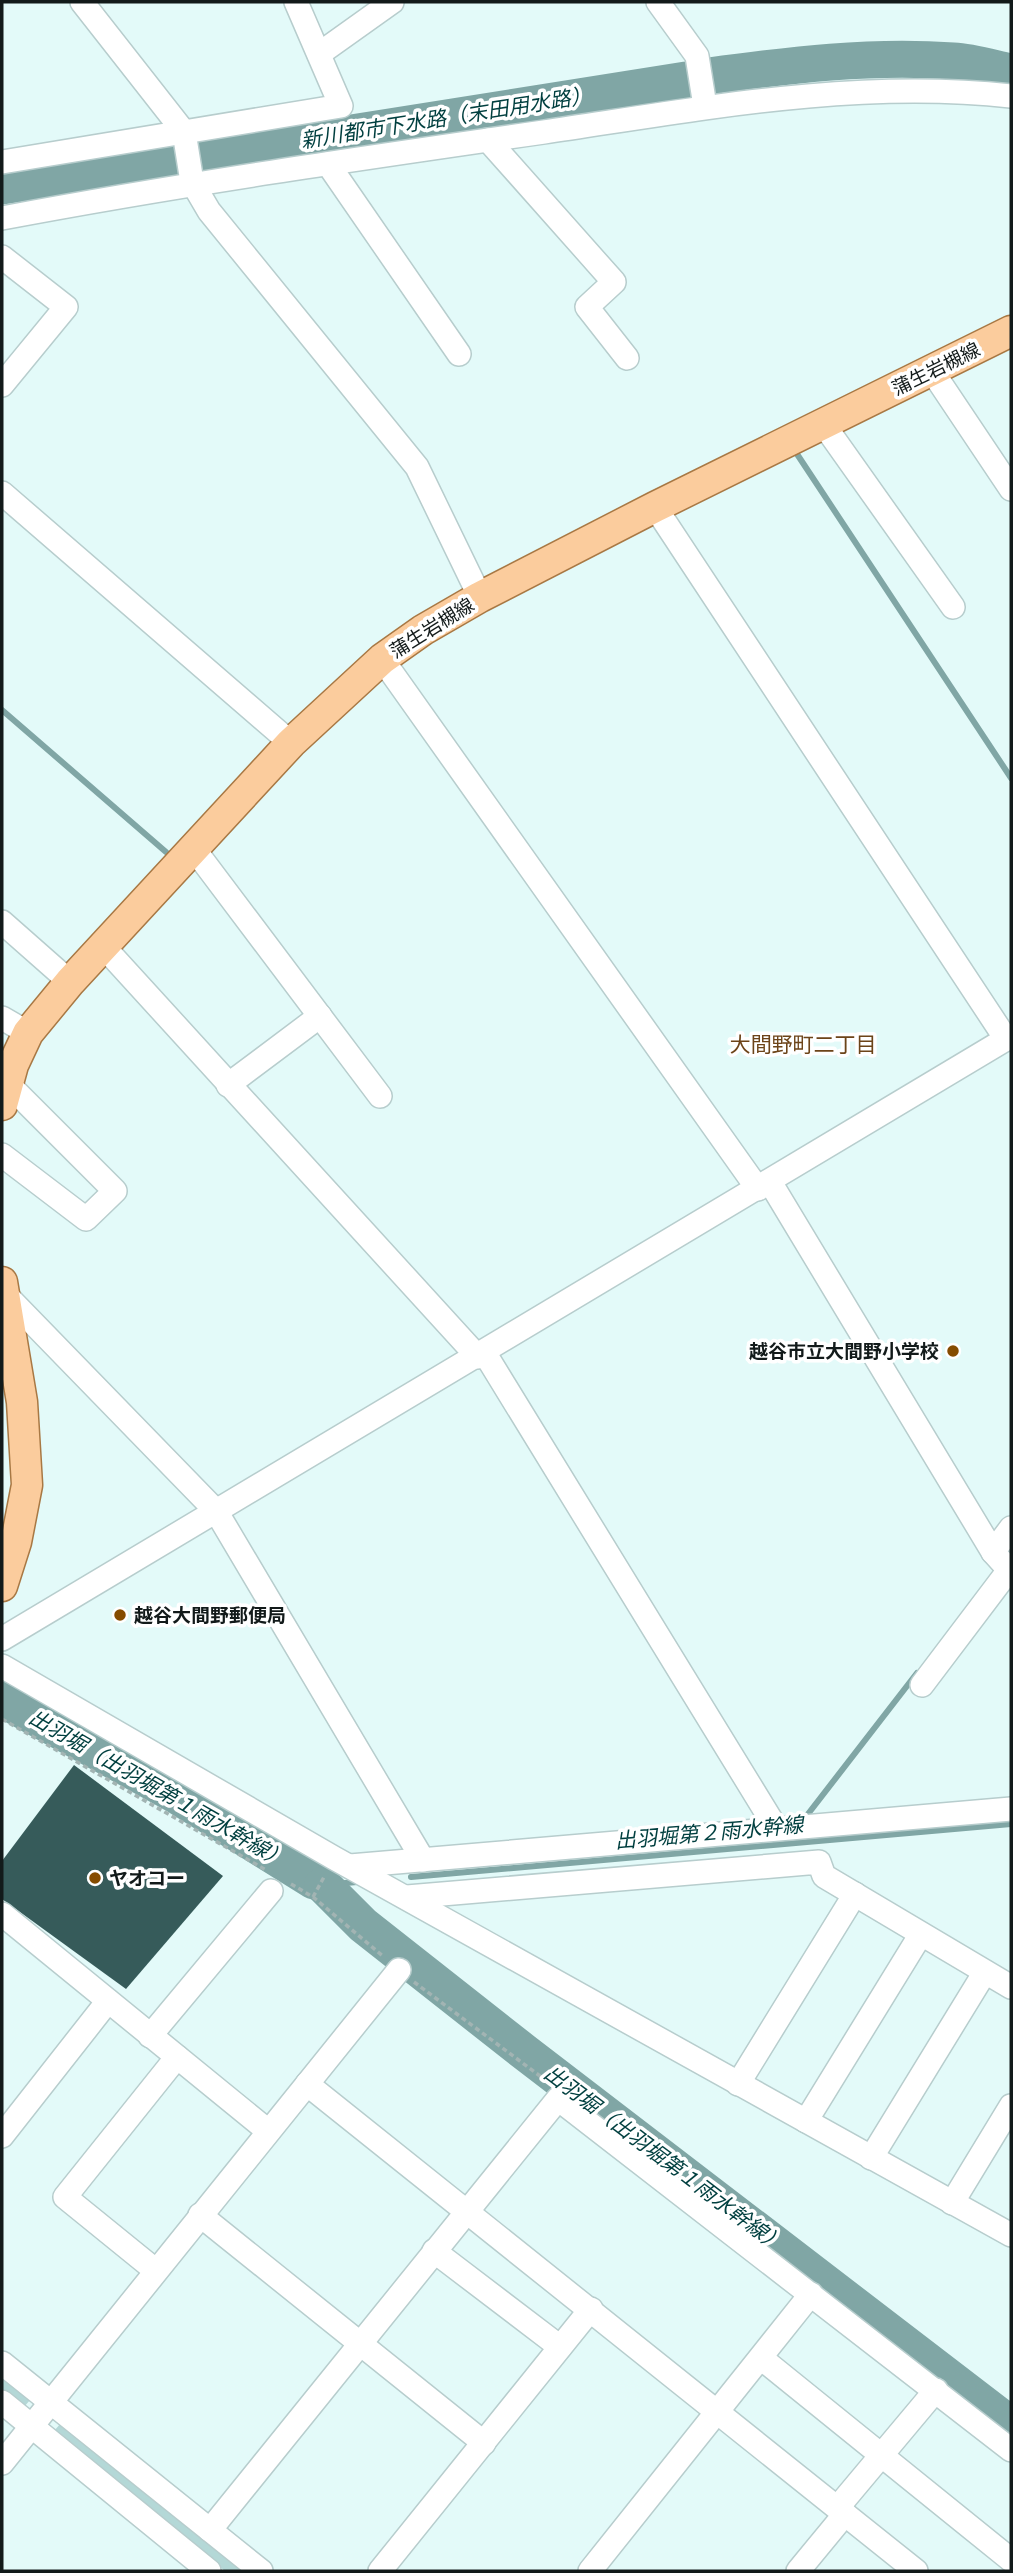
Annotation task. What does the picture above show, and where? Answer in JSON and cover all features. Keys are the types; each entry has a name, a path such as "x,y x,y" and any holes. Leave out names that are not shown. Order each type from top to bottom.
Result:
{"main road":[{"name":"蒲生岩槻線","path":"5,1094 28,1033 70,982 291,743 382,659 423,630 481,597 654,507 1011,331"},
{"path":"2,1586 16,1542 27,1485 22,1402 3,1287"}],"street":[{"path":"82,2 184,132 191,183 209,211 417,467 481,597"},
{"path":"2,162 341,107 296,2"},
{"path":"318,54 392,2"},
{"path":"658,2 698,56 705,106"},
{"path":"2,218 191,183 705,106 842,91 903,89 1011,96"},
{"path":"488,140 614,282 587,307 626,358"},
{"path":"328,164 459,354"},
{"path":"2,257 66,307 3,379"},
{"path":"932,371 1011,489"},
{"path":"824,425 953,607"},
{"path":"2,493 291,743"},
{"path":"2,1639 1009,1038 654,507"},
{"path":"382,659 764,1186 993,1552 1010,1571 922,1685"},
{"path":"194,849 380,1096"},
{"path":"2,922 70,982"},
{"path":"103,946 228,1085 481,1354 776,1828"},
{"path":"228,1085 320,1016"},
{"path":"2,1018 28,1033"},
{"path":"2,1155 86,1219 115,1191 5,1094"},
{"path":"3,1287 216,1511 423,1860"},
{"path":"993,1552 1011,1528"},
{"path":"2,1666 351,1866 1011,2235"},
{"path":"351,1866 1011,1809"},
{"path":"407,1896 819,1862 824,1876 1011,1987"},
{"path":"150,2036 279,1883"},
{"path":"738,2084 855,1894"},
{"path":"2,1914 268,2131"},
{"path":"806,2122 921,1934"},
{"path":"2,2463 155,2270 400,1970"},
{"path":"872,2158 985,1972"},
{"path":"2,2136 108,2001"},
{"path":"155,2270 65,2197 177,2057"},
{"path":"307,2084 916,2571"},
{"path":"209,2530 558,2099 1011,2450"},
{"path":"952,2203 1011,2106"},
{"path":"200,2215 484,2443"},
{"path":"434,2251 561,2347"},
{"path":"590,2571 811,2294"},
{"path":"380,2571 591,2309"},
{"path":"761,2358 1011,2560 1004,2571"},
{"path":"2,2363 261,2571"},
{"path":"798,2571 880,2455 936,2390"},
{"path":"2,2402 184,2564 209,2571"}],"path":[{"path":"2,1719 279,1883 313,1897 400,1970 554,2087 558,2099"}],"shaded area":[{"path":"2,2375 31,2399 23,2408 2,2391"},
{"path":"61,2423 247,2571 225,2571 54,2431"}],"building":[{"path":"74,1765 223,1876 126,1989 2,1899 2,1861"}],"waterway":[{"name":"新川都市下水路（末田用水路）","path":"709,76 800,65 892,59 960,62 1011,72"},
{"name":"新川都市下水路（末田用水路）","path":"206,156 686,80"},
{"name":"新川都市下水路（末田用水路）","path":"2,186 165,162"},
{"path":"795,451 1011,778"},
{"path":"2,710 166,852"},
{"path":"808,1821 808,1814 917,1673"},
{"name":"出羽堀（出羽堀第１雨水幹線）","path":"2,1699 176,1795 314,1881"},
{"name":"出羽堀第２雨水幹線","path":"411,1877 1011,1824"},
{"name":"出羽堀第２雨水幹線","path":"323,1885 357,1882"},
{"name":"出羽堀（出羽堀第１雨水幹線）","path":"323,1885 363,1925 523,2051 1011,2425"}],"place":[{"name":"越谷市立大間野小学校","path":"953,1351"},
{"name":"越谷大間野郵便局","path":"120,1615"},
{"name":"ヤオコー","path":"95,1878"}],"district":[{"name":"大間野町二丁目","path":"803,1045"}]}
